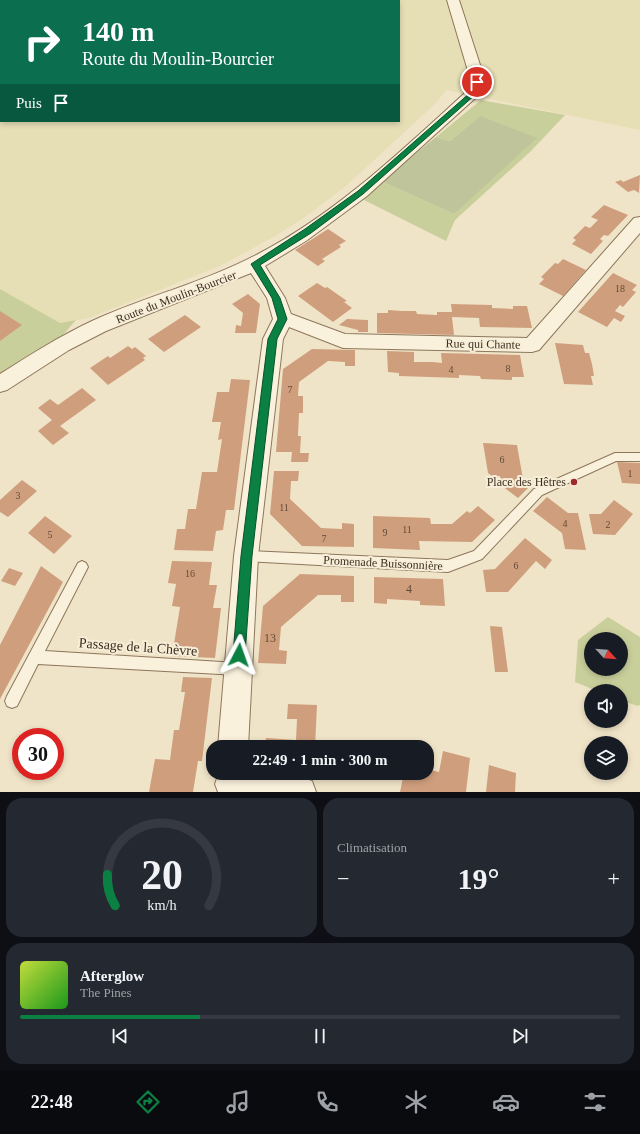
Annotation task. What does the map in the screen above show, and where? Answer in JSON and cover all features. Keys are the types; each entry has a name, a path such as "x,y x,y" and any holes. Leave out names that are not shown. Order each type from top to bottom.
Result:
{"street":[{"name":"Route du Moulin-Bourcier","path":"0,384 62,345 99,326 235,274 255,264 296,239 350,201 474,93 477,82 475,71 453,0"},
{"name":"Rue qui Chante","path":"282,319 297,322 342,341 532,345 640,222"},
{"path":"233,740 246,556 273,339 282,319 276,298 255,264"},
{"path":"230,783 301,792"}],"lane":[{"name":"Promenade Buissonnière","path":"246,556 448,566 478,555 538,492 616,457 640,457"},
{"path":"12,701 82,567"},
{"name":"Passage de la Chèvre","path":"35,657 238,669"}],"shaded area":[{"path":"400,0 640,0 640,130 446,90 436,103 345,187 305,217 277,235 220,266 89,318 60,323 0,289 0,122 400,122"}],"green space":[{"path":"481,100 565,115 531,151 455,220 446,241 362,199 381,181 454,214 480,116 450,141 436,137"},
{"path":"480,116 537,138 454,214 381,181 436,137 450,141"},
{"path":"0,289 60,323 76,320 63,335 0,373"},
{"path":"608,617 640,637 640,705 637,706 628,703 628,684 584,684 584,686 575,682 578,640 584,635 584,676 628,676 628,632 588,632"}],"building":[{"path":"640,175 639,193 634,190 628,192 615,182 621,180 623,182"},
{"path":"604,205 628,215 608,236 604,235 600,239 603,241 591,254 572,244 576,240 573,238 585,226 590,228 598,220 591,217"},
{"path":"328,229 346,241 339,245 341,247 322,259 325,261 318,266 295,250"},
{"path":"563,259 586,270 563,296 539,284 544,279 541,277 555,263 558,264"},
{"path":"613,273 637,285 632,290 636,292 623,307 620,305 615,311 625,316 621,322 614,318 607,327 578,312"},
{"path":"317,283 325,288 327,287 347,301 344,302 352,308 333,322 298,296"},
{"path":"248,294 260,304 256,333 235,333 236,325 241,326 243,313 232,304"},
{"path":"451,304 492,305 492,308 513,309 513,306 527,306 532,328 480,327 479,318 452,317 454,335 377,333 377,313 388,313 388,310 416,311 417,314 437,315 437,312 452,312"},
{"path":"0,311 22,325 0,341"},
{"path":"185,315 201,327 164,352 148,339"},
{"path":"347,319 368,320 368,332 358,332 358,330 339,325"},
{"path":"555,343 583,345 585,353 589,353 592,364 594,376 591,376 593,385 564,384"},
{"path":"128,346 132,349 135,347 146,356 143,358 145,360 108,385 90,368 108,356 110,358"},
{"path":"312,349 355,350 355,366 345,366 345,362 328,361 299,382 298,396 303,396 303,413 299,413 298,436 301,436 300,453 309,453 308,462 291,462 292,452 276,452 283,369"},
{"path":"387,351 414,352 414,362 442,363 441,353 520,355 524,377 512,377 512,380 481,379 480,376 459,375 459,378 399,376 399,373 388,372"},
{"path":"231,379 250,380 234,510 226,510 223,530 216,531 213,551 174,550 177,529 185,529 188,509 196,509 202,472 217,472 222,439 218,440 221,422 212,422 217,392 229,392"},
{"path":"82,388 96,400 60,426 69,433 53,445 38,431 52,420 38,408 50,399 58,405"},
{"path":"483,443 517,445 523,479 531,485 518,498 502,486 500,476 492,476 488,473"},
{"path":"617,462 640,463 640,484 622,483"},
{"path":"274,471 299,471 298,481 291,481 290,499 321,528 342,529 342,523 354,524 354,547 302,546 270,514"},
{"path":"22,480 37,491 8,517 0,512 0,500"},
{"path":"547,497 568,513 578,513 586,550 565,549 562,533 533,511"},
{"path":"614,500 633,514 615,535 593,534 589,514 601,514"},
{"path":"478,506 495,520 472,542 419,541 420,550 373,548 373,516 430,518 431,524 452,524 467,511 470,513"},
{"path":"45,516 72,536 54,554 28,533"},
{"path":"525,538 552,560 545,569 536,561 508,592 486,592 483,570 495,569"},
{"path":"172,561 212,562 209,585 217,585 213,608 221,608 215,658 172,656 180,607 172,606 176,584 168,583"},
{"path":"41,566 63,582 0,699 0,645"},
{"path":"9,568 23,573 15,586 1,581"},
{"path":"300,574 354,576 354,602 341,602 341,595 318,595 281,627 279,650 287,651 286,664 258,663 263,606"},
{"path":"374,577 443,579 445,606 420,605 420,601 387,599 387,604 374,603"},
{"path":"490,626 502,627 508,672 495,672"},
{"path":"183,677 212,678 202,761 198,761 193,792 149,792 155,759 170,760 174,730 179,730 185,692 181,692"},
{"path":"288,704 317,705 315,740 296,740 297,719 287,719"},
{"path":"266,738 296,740 266,740"},
{"path":"443,751 470,758 466,792 400,792 403,780 434,780 434,771 439,772"},
{"path":"489,765 516,773 515,792 486,792"}],"place":[{"name":"Place des Hêtres","path":"574,482"}],"route":[{"path":"239,655 246,556 273,339 282,319 280,307 276,298 255,264 267,258 308,231 350,201 474,93 477,82"}]}
